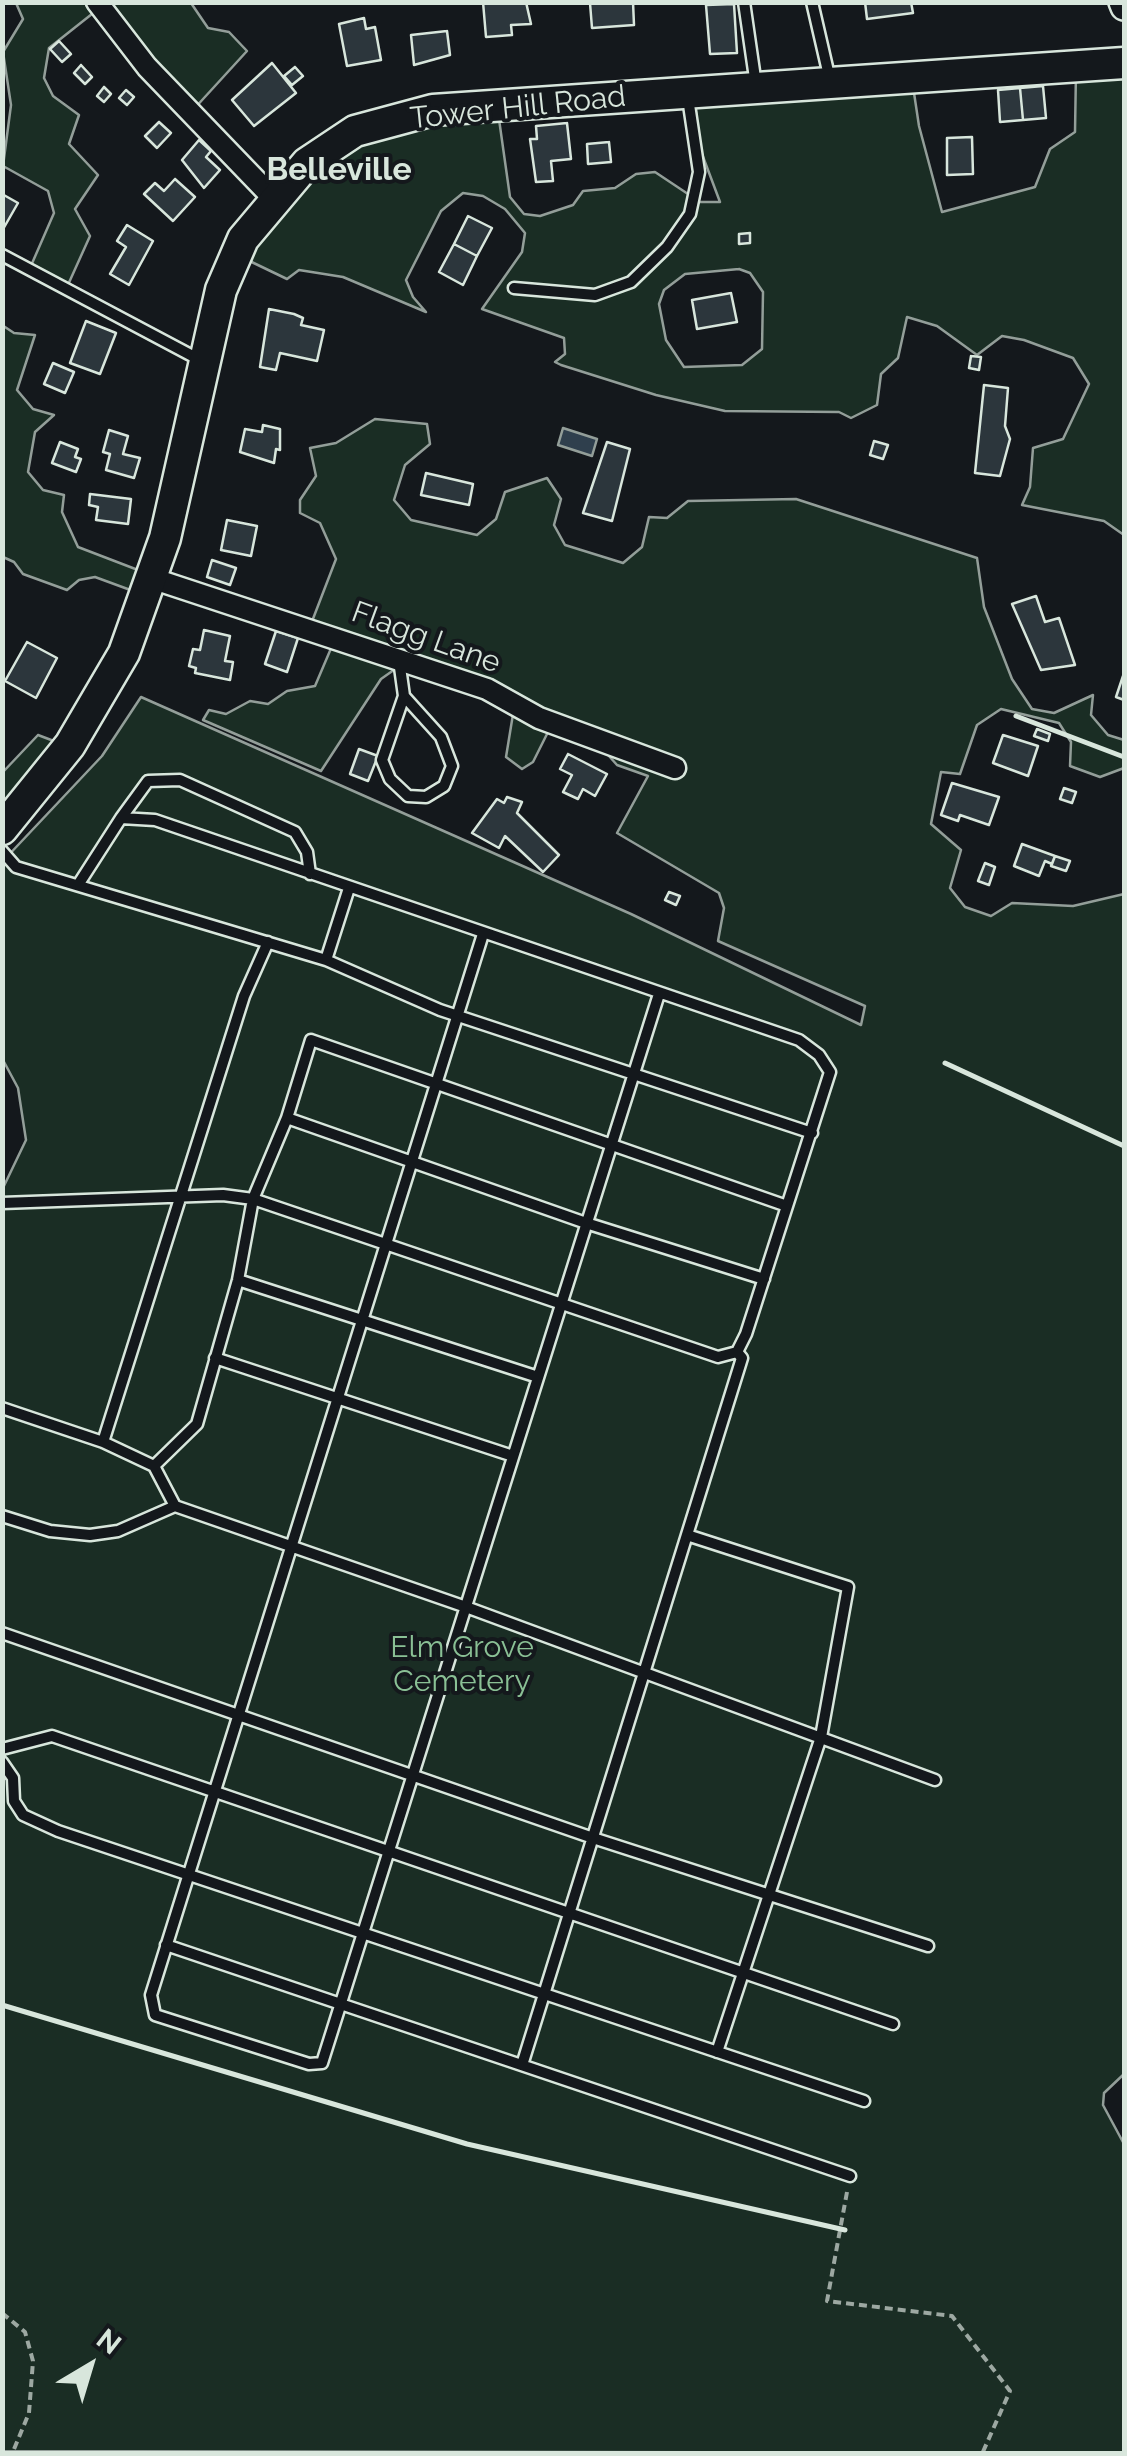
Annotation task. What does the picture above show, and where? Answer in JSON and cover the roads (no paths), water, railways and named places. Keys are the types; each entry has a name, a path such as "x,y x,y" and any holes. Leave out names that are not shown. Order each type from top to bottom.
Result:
{"main road":[{"name":"Tower Hill Road","path":"2,829 70,745 124,653 165,538 220,290 235,256 274,199 307,163 355,131 433,110 1124,63"}],"street":[{"path":"97,2 146,67 274,199"},
{"name":"Flagg Lane","path":"152,578 488,690 539,718 675,768"}],"lane":[{"path":"744,2 756,86"},
{"path":"812,2 830,80"},
{"path":"514,288 595,295 631,282 667,247 690,214 699,172 687,92"},
{"path":"2,255 203,362"},
{"path":"399,659 404,696 382,760 390,779 408,796 426,796 444,786 452,766 442,737 404,696"},
{"path":"78,885 148,781 180,780 295,832 307,852 310,874"},
{"path":"121,818 155,820 799,1040 819,1055 830,1072 764,1279 736,1352"},
{"path":"2,851 16,867 326,960 457,1016 812,1133"},
{"path":"326,960 349,888"},
{"path":"483,934 150,1994 155,2015 309,2064 322,2063 658,994"},
{"path":"103,1442 244,996 268,942"},
{"path":"154,1466 197,1424 238,1280 253,1199 288,1118 311,1040 787,1206"},
{"path":"288,1118 586,1223 764,1279"},
{"path":"2,1203 253,1199 718,1357 736,1352"},
{"path":"238,1280 363,1317 538,1377"},
{"path":"522,2065 742,1358 736,1352"},
{"path":"215,1358 513,1456"},
{"path":"2,1408 103,1442 154,1466 175,1506"},
{"path":"2,1516 50,1531 90,1535 118,1531 175,1506 466,1606 935,1780"},
{"path":"688,1535 848,1587 821,1737 718,2052"},
{"path":"2,1634 414,1772 594,1838 928,1946"},
{"path":"2,1749 52,1736 893,2024"},
{"path":"2,1762 12,1778 14,1801 23,1816 864,2101"},
{"path":"166,1945 850,2176"}],"water":[{"path":"563,428 597,439 592,456 558,445"}],"district":[{"name":"Belleville","path":"339,170"}],"park label":[{"name":"Elm Grove Cemetery","path":"462,1665"}]}
